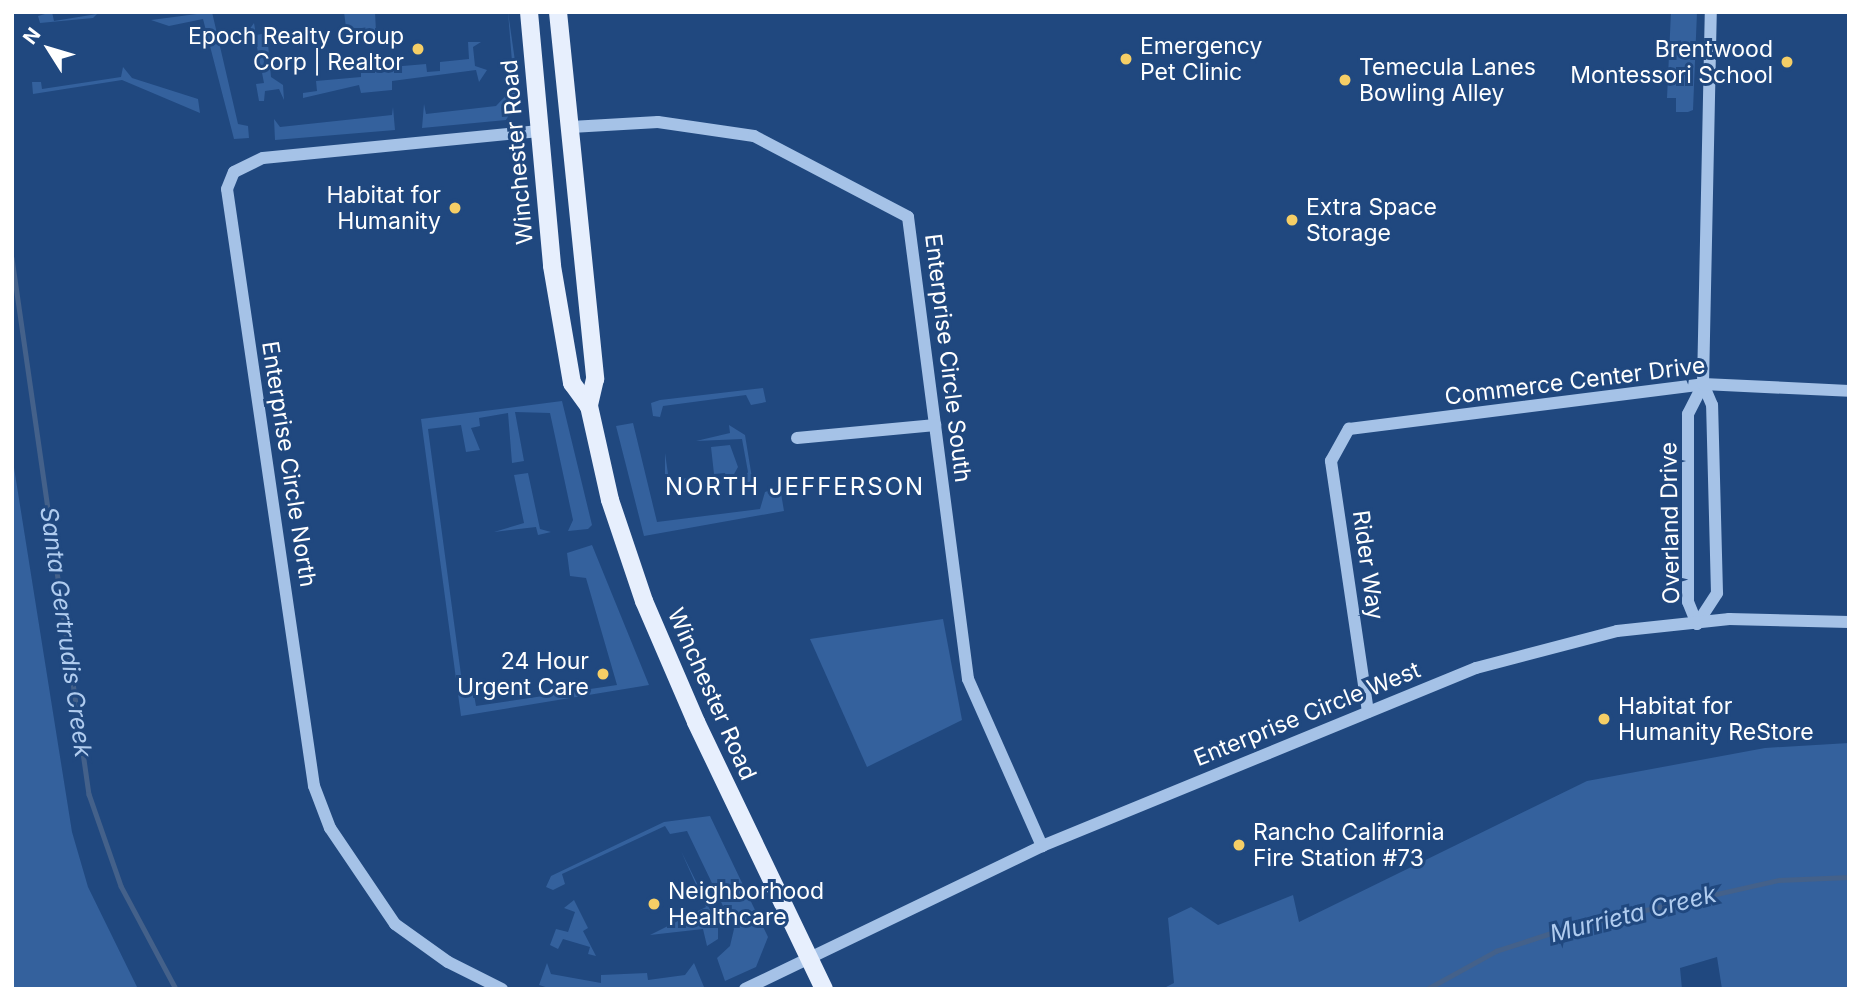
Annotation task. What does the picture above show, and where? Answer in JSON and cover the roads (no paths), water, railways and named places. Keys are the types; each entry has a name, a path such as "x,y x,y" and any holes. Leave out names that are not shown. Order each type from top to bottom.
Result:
{"main road":[{"name":"Winchester Road","path":"529,12 537,131 572,383 589,406 610,500 644,601 824,989"},
{"name":"Winchester Road","path":"558,12 595,379 589,406"}],"street":[{"name":"Overland Drive","path":"1696,624 1717,593 1712,405 1703,384 1711,12"},
{"name":"Enterprise Circle South","path":"571,127 658,122 754,136 908,217 968,679 1042,846"},
{"name":"Enterprise Circle North","path":"502,989 448,962 395,924 330,828 314,786 227,189 234,172 262,158 537,131"},
{"name":"Overland Drive","path":"1696,624 1688,602 1688,414 1703,384"},
{"name":"Commerce Center Drive","path":"1349,429 1703,384 1849,391"},
{"path":"797,438 935,425"},
{"name":"Rider Way","path":"1349,429 1331,461 1368,712"},
{"name":"Enterprise Circle West","path":"811,960 1042,846 1368,712 1551,647 1617,631 1696,624 1849,622"},
{"path":"745,989 811,960"}],"waterway":[{"name":"Santa Gertrudis Creek","path":"12,258 89,794 121,886 176,989"},
{"name":"Murrieta Creek","path":"1427,989 1496,951 1570,927 1779,880 1849,877"}],"place":[{"name":"Epoch Realty Group Corp | Realtor","path":"418,49"},
{"name":"Emergency Pet Clinic","path":"1126,59"},
{"name":"Brentwood Montessori School","path":"1787,62"},
{"name":"Temecula Lanes Bowling Alley","path":"1345,80"},
{"name":"Habitat for Humanity","path":"455,208"},
{"name":"Extra Space Storage","path":"1292,220"},
{"name":"24 Hour Urgent Care","path":"603,674"},
{"name":"Habitat for Humanity ReStore","path":"1604,719"},
{"name":"Rancho California Fire Station #73","path":"1239,845"},
{"name":"Neighborhood Healthcare","path":"654,904"}],"district":[{"name":"NORTH JEFFERSON","path":"795,487"}]}
